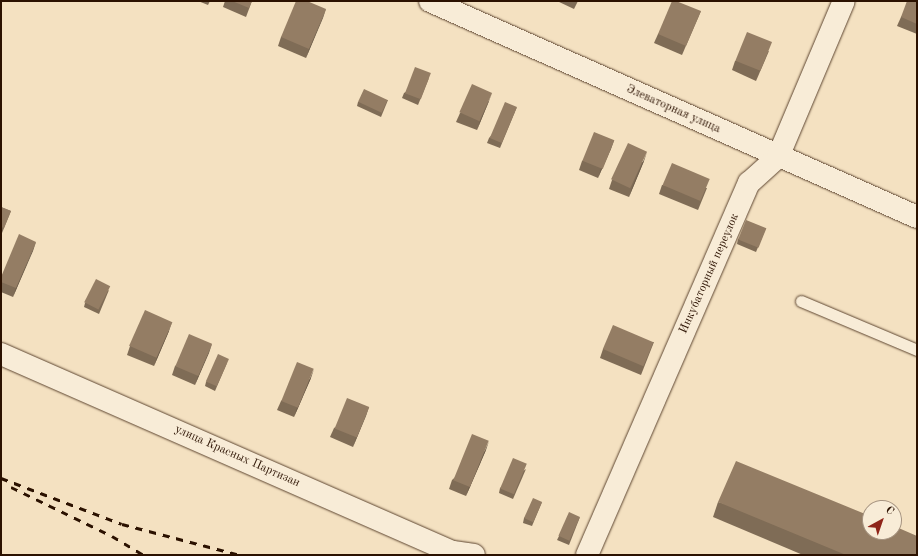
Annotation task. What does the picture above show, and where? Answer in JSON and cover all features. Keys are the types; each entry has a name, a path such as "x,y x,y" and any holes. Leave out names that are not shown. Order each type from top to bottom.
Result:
{"street":[{"name":"Элеваторная улица","path":"430,1 778,157 917,217"},
{"name":"Инкубаторный переулок","path":"587,555 749,183 778,157 844,1"},
{"name":"улица Красных Партизан","path":"1,354 453,552 474,555"}],"lane":[{"path":"801,301 917,350"}],"building":[{"path":"232,1 252,1 249,8"},
{"path":"296,1 307,1 326,9 309,49 281,37"},
{"path":"672,1 676,1 701,11 686,46 658,34"},
{"path":"907,1 917,1 917,24 901,17"},
{"path":"747,32 772,42 760,71 735,61"},
{"path":"415,67 431,73 421,99 405,93"},
{"path":"472,84 492,93 479,121 459,112"},
{"path":"364,89 388,100 382,113 358,102"},
{"path":"505,102 517,107 502,143 490,138"},
{"path":"594,132 614,140 603,169 582,161"},
{"path":"628,143 647,152 630,188 611,179"},
{"path":"672,163 710,179 700,201 663,185"},
{"path":"1,207 11,211 4,228 1,227"},
{"path":"746,220 766,228 759,248 738,239"},
{"path":"19,234 36,242 16,288 1,282 1,277"},
{"path":"96,279 110,286 98,309 84,302"},
{"path":"145,310 172,322 157,358 129,346"},
{"path":"613,325 654,342 643,366 603,349"},
{"path":"189,334 212,344 198,376 175,366"},
{"path":"218,354 229,359 217,386 206,381"},
{"path":"297,362 314,369 298,408 281,401"},
{"path":"347,398 369,407 357,438 335,429"},
{"path":"472,434 489,441 470,487 453,480"},
{"path":"513,458 527,464 514,494 500,488"},
{"path":"736,461 862,513 862,540 902,540 902,529 917,536 917,555 846,555 718,502"},
{"path":"533,498 542,502 533,522 524,518"},
{"path":"569,512 580,517 569,541 558,536"}],"railway":[{"path":"1,478 122,524 240,555"},
{"path":"11,487 112,536 144,555"}]}
